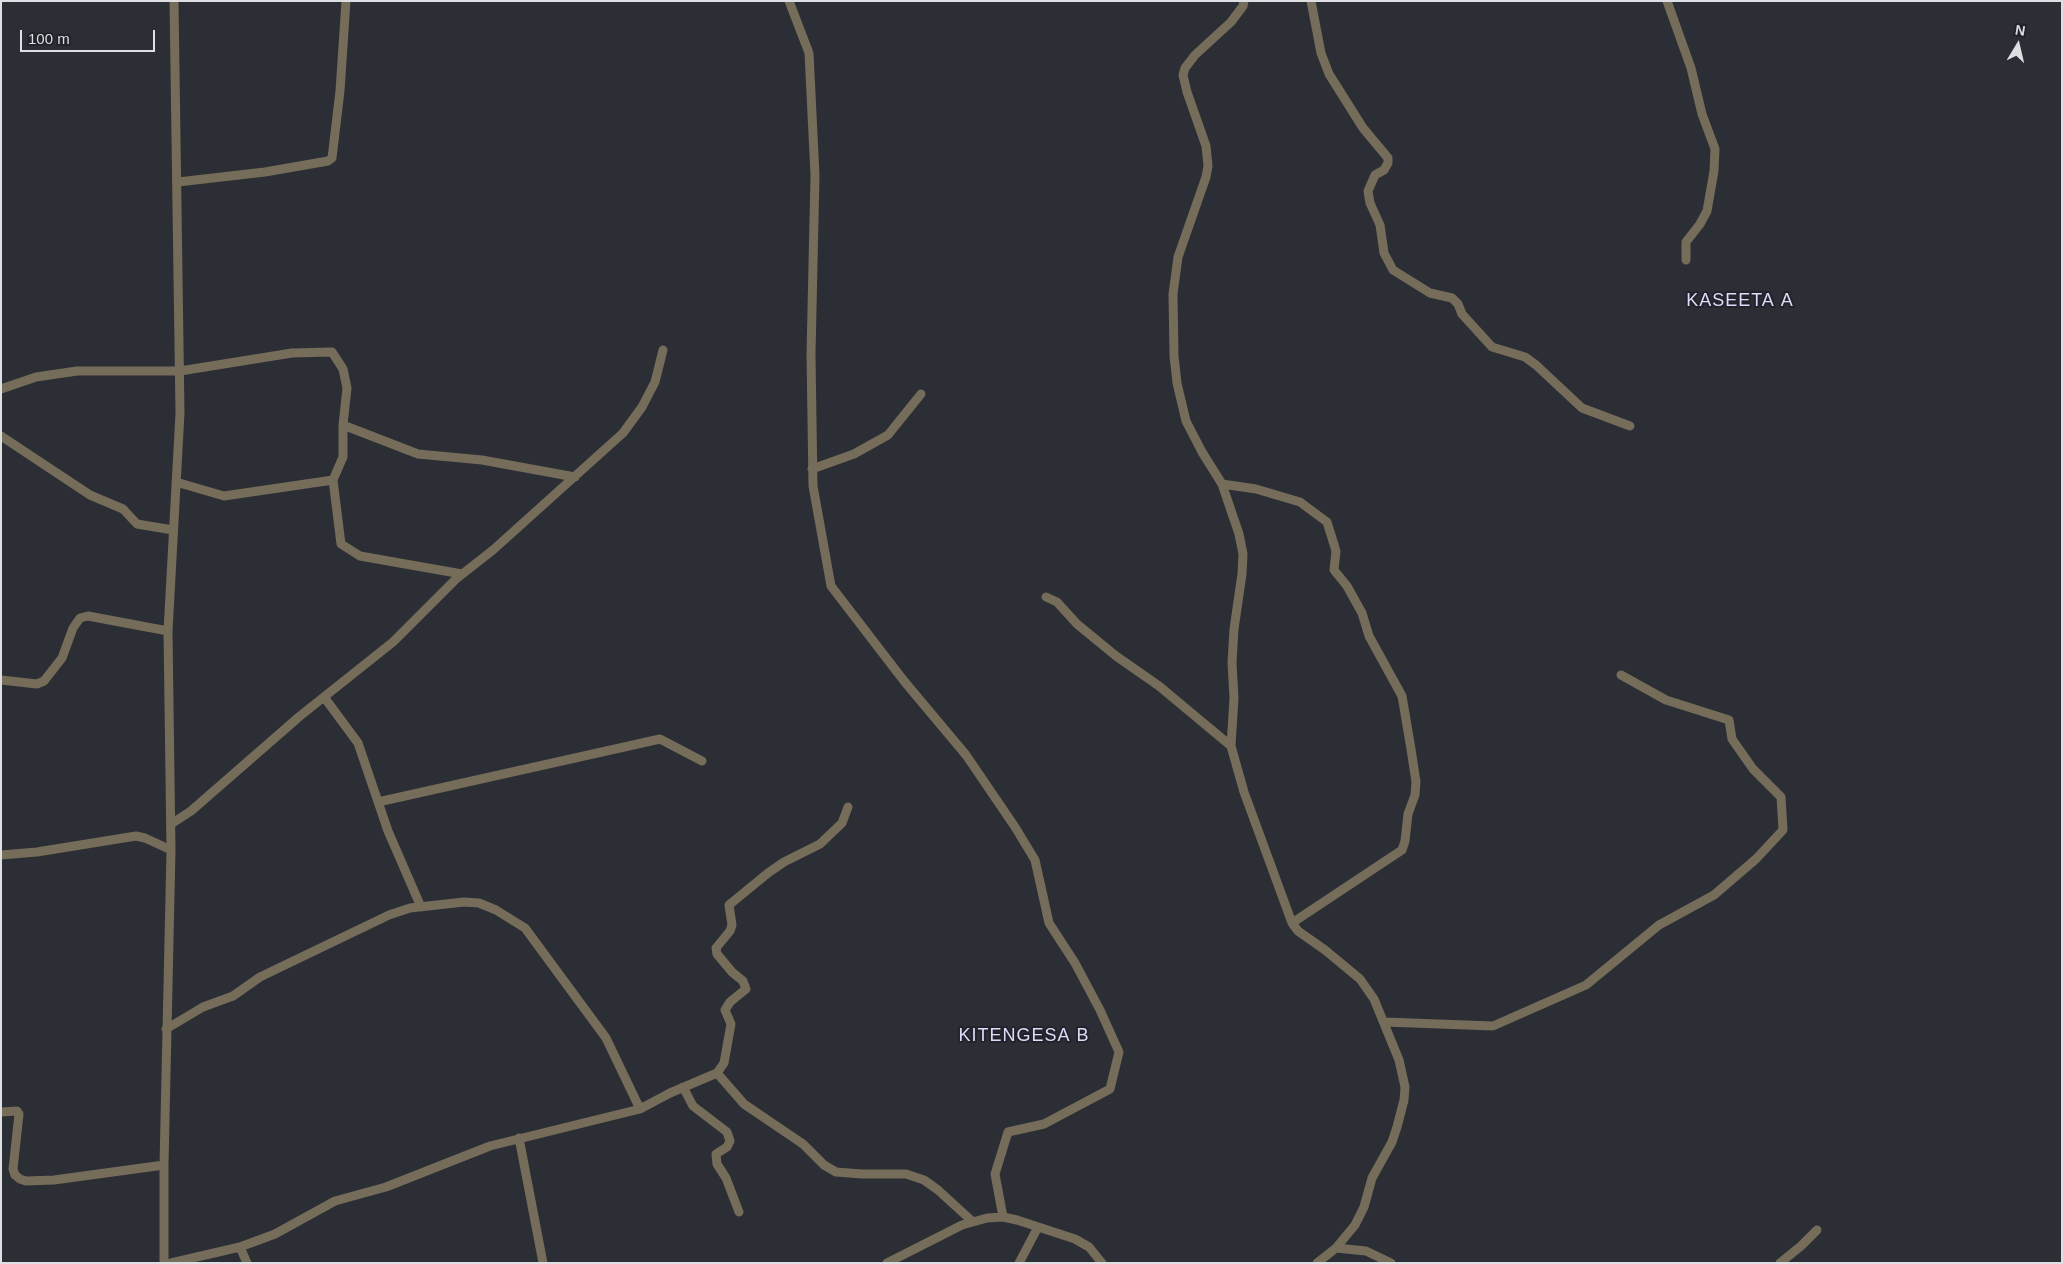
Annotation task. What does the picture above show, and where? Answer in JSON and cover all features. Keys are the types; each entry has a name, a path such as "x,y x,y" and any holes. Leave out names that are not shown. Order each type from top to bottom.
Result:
{"street":[{"path":"164,1263 166,1029 171,850 168,631 180,413 174,1"},
{"path":"178,182 265,172 332,158 340,91 346,1"},
{"path":"789,1 809,53 815,175 811,354 812,486 831,586 904,680 966,755 1015,826 1035,860 1049,923 1075,963 1100,1010 1118,1052 1110,1089 1044,1124 1008,1132 994,1174 1003,1217"},
{"path":"1244,1 1244,6 1231,22 1195,55 1185,68 1183,75 1206,146 1208,166 1206,177 1178,257 1173,294 1174,356 1180,400 1186,421 1222,484 1239,534 1243,554 1234,630 1232,662 1234,698 1231,746 1244,792 1292,923 1298,931 1325,950 1360,979 1374,1000 1385,1022 1400,1060 1404,1087 1404,1100 1392,1142 1372,1178 1364,1207 1355,1224 1336,1248 1317,1263"},
{"path":"1311,1 1321,53 1330,74 1363,128 1388,158 1388,163 1384,170 1375,176 1368,191 1370,203 1380,225 1384,253 1393,270 1411,283 1430,293 1452,298 1458,304 1462,314 1492,347 1525,357 1582,408 1630,426"},
{"path":"1667,1 1691,68 1702,114 1715,149 1714,171 1707,211 1686,242 1686,260"},
{"path":"171,824 191,811 324,697 393,642 462,574 493,550 622,433 642,407 655,382 663,350"},
{"path":"1,389 36,377 77,371 180,371 292,353 332,352 343,370 347,388 343,425 343,457 333,480 342,544 360,556 462,574"},
{"path":"812,469 854,454 888,435 921,394"},
{"path":"343,425 418,454 482,460 575,477"},
{"path":"1,436 90,495 123,509 137,524 173,530"},
{"path":"176,482 224,496 333,480"},
{"path":"1222,484 1256,489 1293,500 1312,510 1327,522 1336,551 1334,570 1347,586 1362,613 1369,636 1402,696 1411,748 1416,782 1415,795 1408,814 1402,850 1292,923"},
{"path":"1046,597 1057,602 1078,624 1116,656 1159,686 1231,746"},
{"path":"1,680 37,684 44,681 62,658 73,628 80,618 88,616 168,631"},
{"path":"1385,1022 1492,1026 1586,985 1659,925 1714,895 1756,859 1783,830 1781,797 1753,769 1732,739 1729,720 1666,700 1621,675"},
{"path":"324,697 358,743 388,831 420,907"},
{"path":"378,802 660,739 702,761"},
{"path":"171,1263 240,1247 286,1229 335,1201 386,1187 468,1153 519,1138 640,1109 717,1073 724,1064 731,1024 725,1010 730,1002 746,989 743,981 732,972 717,954 716,948 730,931 732,925 729,905 776,868 820,844 842,824 848,807"},
{"path":"1,855 37,852 95,841 136,836 171,850"},
{"path":"166,1029 203,1008 233,996 260,977 389,915 410,908 464,902 479,903 496,910 525,928 606,1038 640,1109"},
{"path":"717,1073 744,1104 803,1144 824,1165 836,1172 906,1174 924,1180 938,1190 973,1222"},
{"path":"683,1088 693,1106 727,1132 730,1141 727,1147 716,1154 717,1164 726,1178 739,1212"},
{"path":"1,1112 17,1111 20,1114 13,1169 15,1176 26,1181 54,1180 164,1165"},
{"path":"519,1138 543,1263"},
{"path":"887,1263 962,1225 987,1218 1003,1217 1075,1239 1089,1247 1102,1263"},
{"path":"1019,1263 1038,1227"},
{"path":"1780,1263 1802,1246 1817,1230"},
{"path":"240,1247 247,1263"},
{"path":"1336,1248 1366,1251 1391,1263"}],"district":[{"name":"KASEETA A","path":"1740,301"},
{"name":"KITENGESA B","path":"1024,1036"}]}
